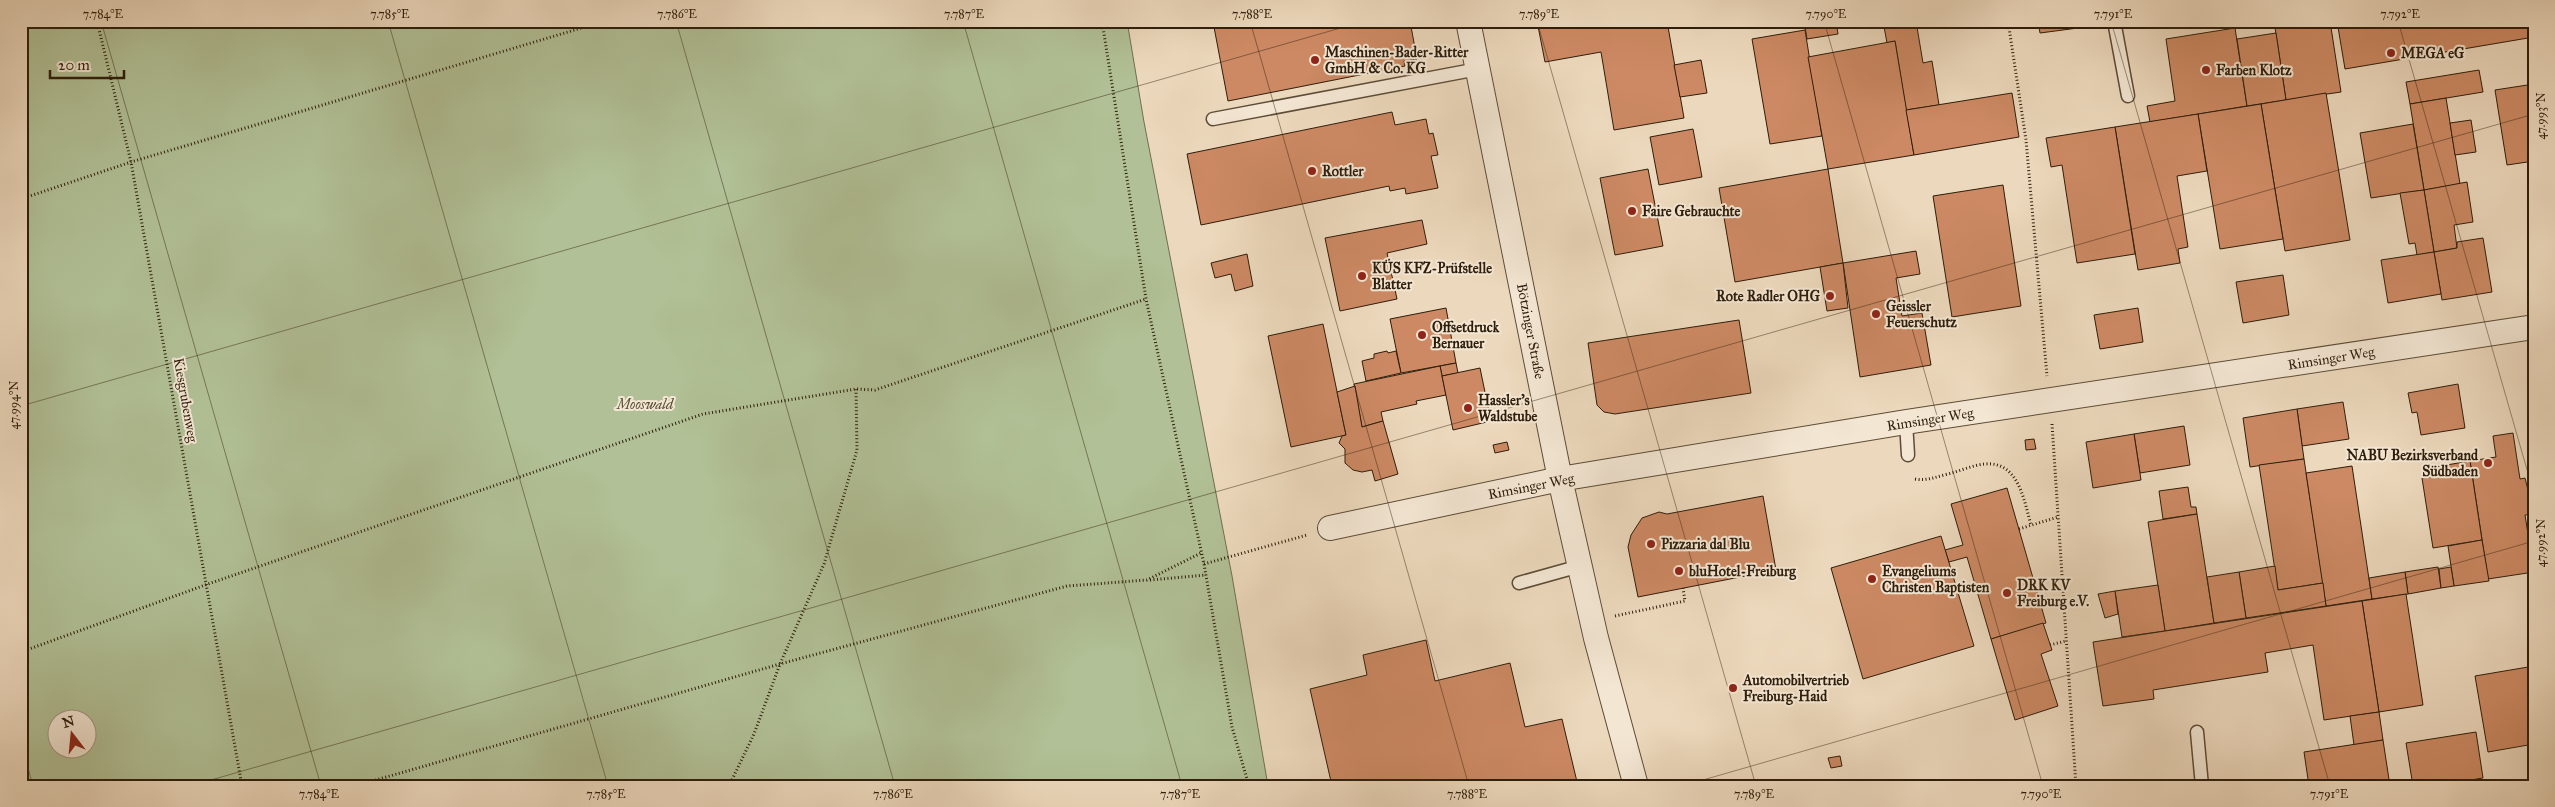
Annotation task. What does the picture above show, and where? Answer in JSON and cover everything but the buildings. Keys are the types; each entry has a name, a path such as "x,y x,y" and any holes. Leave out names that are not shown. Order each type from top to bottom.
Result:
{"street":[{"name":"Bötzinger Straße","path":"1468,21 1560,479 1592,621 1636,786"},
{"name":"Rimsinger Weg","path":"1330,528 1560,479 1906,422 2534,326"}],"lane":[{"path":"2114,21 2128,96"},
{"path":"1212,119 1478,70"},
{"path":"1906,422 1908,455"},
{"path":"1519,583 1580,566"},
{"path":"2197,732 2202,786"}],"path":[{"name":"Kiesgrubenweg","path":"97,21 131,162 208,584 242,786"},
{"path":"21,199 131,162 605,21"},
{"path":"1102,21 1146,299 1204,564 1232,727 1249,786"},
{"path":"21,652 208,584 703,414 856,389 875,390 1146,299"},
{"path":"729,786 754,734 780,664 824,564 857,450 856,389"},
{"path":"1915,480 1926,481 1985,464 1998,464 2012,473 2019,485 2031,525"},
{"path":"2019,529 2058,517"},
{"path":"1204,564 1330,528"},
{"path":"1147,580 1201,553"},
{"path":"354,786 780,664 1067,586 1206,575"},
{"path":"1592,621 1685,601 1683,588"},
{"path":"2050,645 2066,641"}],"green space":[{"name":"Mooswald","path":"21,21 1127,21 1144,122 1232,576 1268,786 21,786"}],"place":[{"name":"MEGA eG","path":"2391,53"},
{"name":"Maschinen-Bader-Ritter GmbH & Co. KG","path":"1315,60"},
{"name":"Farben Klotz","path":"2206,70"},
{"name":"Rottler","path":"1312,171"},
{"name":"Faire Gebrauchte","path":"1632,211"},
{"name":"KÜS KFZ-Prüfstelle Blatter","path":"1362,276"},
{"name":"Rote Radler OHG","path":"1830,296"},
{"name":"Geissler Feuerschutz","path":"1876,314"},
{"name":"Offsetdruck Bernauer","path":"1422,335"},
{"name":"Hassler's Waldstube","path":"1468,408"},
{"name":"NABU Bezirksverband Südbaden","path":"2488,463"},
{"name":"Pizzaria dal Blu","path":"1651,544"},
{"name":"bluHotel-Freiburg","path":"1679,571"},
{"name":"Evangeliums Christen Baptisten","path":"1872,579"},
{"name":"DRK KV Freiburg e.V.","path":"2007,593"},
{"name":"Automobilvertrieb Freiburg-Haid","path":"1733,688"}]}
